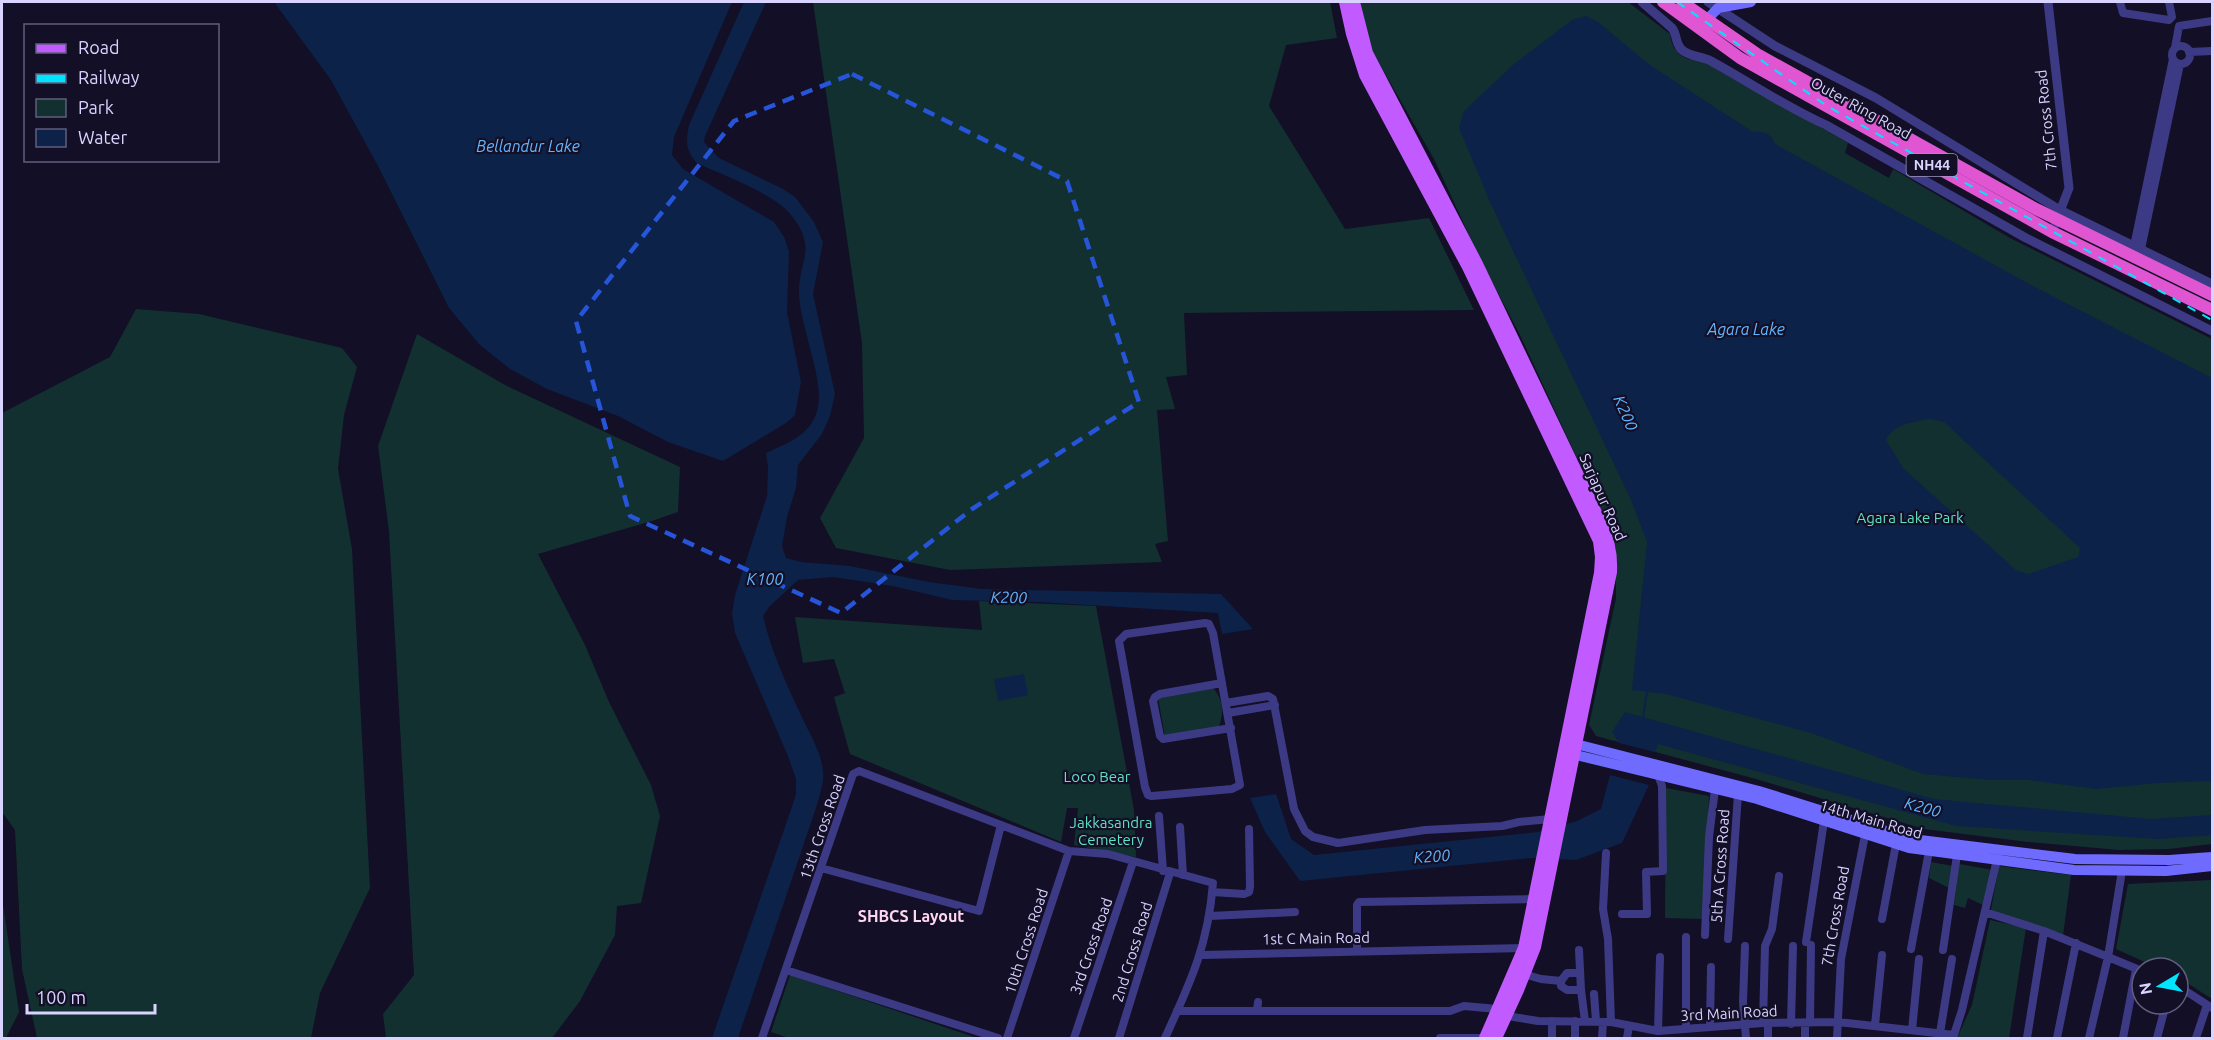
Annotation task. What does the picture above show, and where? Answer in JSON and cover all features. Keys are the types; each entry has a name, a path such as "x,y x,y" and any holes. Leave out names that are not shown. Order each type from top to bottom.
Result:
{"highway":[{"name":"Outer Ring Road","path":"1663,2 2212,295"},
{"name":"Outer Ring Road","path":"1682,2 1740,58 2052,232 2212,310"}],"main road":[{"name":"Sarjapur Road","path":"1345,2 1365,75 1493,310"},
{"name":"Sarjapur Road","path":"1354,2 1367,53 1600,521 1612,555 1611,572 1553,821 1535,947 1524,974 1485,1038"},
{"path":"1703,24 1713,5 1750,2"},
{"name":"14th Main Road","path":"1570,748 1738,794 1896,844 1929,851 1957,855 2075,859 2169,860 2212,857"},
{"name":"14th Main Road","path":"1655,771 1759,791 1912,839 2074,870 2166,871 2212,866"},
{"name":"Sarjapur Road","path":"1496,1038 1502,1012 1524,948 1534,899 1546,863"}],"street":[{"path":"1642,2 1672,28 1676,33 1678,45 1688,54 1708,60 2026,238 2212,331"},
{"name":"7th Cross Road","path":"2048,2 2069,188 2052,232"},
{"path":"2120,2 2123,14 2169,20 2172,17 2169,2"},
{"path":"1713,5 1775,46 1876,98 2059,215 2137,247 2212,284"},
{"path":"2137,247 2176,62 2172,53 2179,26 2212,21"},
{"path":"2175,48 2183,46 2189,52 2212,51"},
{"path":"2176,62 2188,61 2189,52"},
{"path":"1209,624 1213,633 1222,683 1240,781 1238,788 1148,795 1119,641 1126,634 1209,624"},
{"path":"1222,683 1160,694 1153,701 1162,739 1231,728"},
{"path":"1226,703 1268,696 1273,699 1294,809 1305,831 1313,837 1338,843 1425,830 1553,821"},
{"path":"1228,713 1275,705"},
{"name":"13th Cross Road","path":"762,1038 852,777 859,771 1069,851 1108,854 1167,872 1210,881 1213,883 1212,892"},
{"path":"1623,914 1647,914 1646,872 1663,871 1662,786 1655,771"},
{"path":"1705,935 1709,837 1715,789"},
{"name":"5th A Cross Road","path":"1728,939 1738,794"},
{"path":"1159,816 1167,872"},
{"path":"1805,1038 1808,1023 1808,944 1824,821"},
{"path":"821,868 979,910 1001,825"},
{"path":"1180,827 1183,875"},
{"path":"1165,1038 1201,955 1210,916 1212,892 1244,894 1249,892 1249,829"},
{"name":"7th Cross Road","path":"1837,1038 1842,946 1846,936 1865,835"},
{"path":"1882,919 1896,844"},
{"name":"10th Cross Road","path":"1007,1038 1069,851"},
{"path":"1911,949 1929,851"},
{"path":"1602,1038 1608,939 1603,909 1606,853"},
{"path":"1943,950 1957,855"},
{"path":"1953,1037 1962,1010 1997,856"},
{"name":"3rd Cross Road","path":"1077,1038 1133,861"},
{"path":"2089,1038 2108,957 2122,871"},
{"name":"2nd Cross Road","path":"1119,1038 1167,872"},
{"path":"1768,1038 1765,946 1772,929 1779,876"},
{"path":"1357,951 1357,905 1359,902 1534,899"},
{"path":"1210,916 1295,912"},
{"path":"1985,912 2044,931 2130,966"},
{"path":"2027,1038 2044,931"},
{"path":"1686,937 1686,1029"},
{"path":"2057,1038 2076,943"},
{"path":"1745,946 1743,1002 1746,1038"},
{"path":"1791,1024 1793,946"},
{"name":"1st C Main Road","path":"1201,955 1524,948"},
{"path":"1579,950 1585,1021"},
{"path":"1875,1025 1882,955"},
{"path":"1658,1031 1660,957"},
{"path":"1912,1030 1919,959"},
{"path":"1940,1033 1952,959"},
{"path":"1710,1028 1711,967"},
{"path":"786,970 998,1038"},
{"path":"1580,973 1567,973 1562,986 1567,990 1581,990"},
{"path":"1524,974 1541,979 1562,981"},
{"path":"1594,994 1603,1022"},
{"path":"2190,994 2210,1006 2196,1038"},
{"name":"3rd Main Road","path":"1177,1011 1257,1006 1450,1011 1464,1006 1538,1021 1603,1022 1670,1035 1686,1029 1766,1023 1838,1022 1940,1033 1953,1037"},
{"path":"2123,1038 2130,1008"},
{"path":"2157,1038 2163,1016"},
{"path":"1552,1021 1552,1038"},
{"path":"1575,1021 1575,1038"},
{"path":"1627,1038 1629,1026"},
{"path":"1440,1038 1485,1038"}],"highlighted area":[{"path":"852,74 1067,181 1139,402 972,509 841,613 630,516 576,321 734,121"}],"green space":[{"path":"813,2 1330,2 1337,38 1286,45 1269,106 1345,229 1429,218 1474,310 1184,313 1187,375 1166,377 1175,409 1157,410 1168,541 1155,544 1162,562 950,570 836,548 820,518 864,438 862,343"},
{"name":"Agara Lake","path":"1360,2 1628,2 1670,34 1674,47 1681,55 1692,60 1705,61 1848,143 1845,153 1889,178 1893,169 2010,238 2212,339 2212,844 2169,849 2119,850 1924,829 1756,779 1596,736 1589,725 1616,598 1616,549 1612,534 1520,335 1479,257 1434,159 1372,51"},
{"path":"136,309 199,314 342,348 357,367 344,415 338,469 352,549 370,888 320,993 311,1038 37,1038 22,969 15,830 2,812 2,413 110,357"},
{"path":"417,334 505,385 680,467 678,512 538,554 585,645 609,702 651,785 660,816 641,903 617,906 615,935 580,1001 552,1038 386,1038 383,1014 414,975 389,531 378,446"},
{"path":"979,601 1096,606 1134,810 1136,857 1074,845 1078,808 1067,808 1061,842 850,754 834,697 845,693 834,659 803,663 795,617 982,630"},
{"path":"1213,688 1222,707 1218,729 1165,737 1158,698"},
{"path":"1666,788 1709,796 1703,919 1665,918"},
{"path":"1931,862 1953,866 1949,888 1929,878"},
{"path":"1959,864 1993,870 1983,905 1968,898 1965,908 1954,905"},
{"path":"1999,866 2071,875 2063,936 1991,910"},
{"path":"2212,880 2212,999 2190,985 2190,956 2131,956 2116,949 2128,884"},
{"path":"2,898 19,1012 6,1038 2,1038"},
{"path":"1990,920 2026,928 2009,1038 1957,1038 1972,1005"},
{"path":"790,975 977,1038 789,1038 771,1032"}],"water":[{"name":"Bellandur Lake","path":"274,2 732,2 674,137 672,155 683,169 774,222 784,237 789,252 787,312 801,382 795,415 786,423 723,461 668,442 618,416 547,389 510,369 479,344 449,308 378,166 331,80"},
{"name":"K100","path":"744,2 766,2 704,142 719,158 795,197 814,222 823,242 813,294 835,394 830,416 822,434 798,465 796,488 787,517 782,546 786,558 801,562 850,566 929,582 982,589 1221,594 1253,629 1222,634 1218,613 1038,602 952,600 893,586 833,577 798,580 769,607 763,616 779,665 818,751 822,766 822,784 818,802 738,1038 712,1038 796,795 796,779 788,756 735,633 732,613 735,595 767,496 766,453 797,438 809,427 814,420 819,399 816,370 800,308 799,283 805,247 800,228 792,216 773,200 697,163 687,145 689,125"},
{"name":"Agara Lake","path":"1586,16 1598,22 1650,65 1753,132 1767,134 1775,144 2031,285 2212,378 2212,781 2096,789 2028,780 1991,780 1923,774 1811,733 1666,694 1632,690 1647,542 1631,500 1490,202 1459,128 1464,111 1514,64 1572,20","holes":["1931,419 1944,422 2080,548 2078,557 2028,574 2016,570 1903,468 1886,440 1890,434 1911,422"]},
{"path":"1024,674 1028,695 998,701 994,679"},
{"path":"1625,712 1934,799 2151,819 2212,815 2212,835 2158,839 1956,826 1658,744 1655,752 1619,743 1612,732"},
{"path":"1610,775 1649,785 1622,843 1576,860 1532,858 1300,881 1265,832 1250,798 1276,794 1291,839 1314,855 1538,832 1577,821 1601,809"}],"waterway":[{"name":"K200","path":"1643,718 1647,691"}],"railway":[{"path":"1677,2 1827,106 2212,320"}],"district":[{"name":"SHBCS Layout","path":"911,916"}],"park label":[{"name":"Agara Lake Park","path":"1910,517"},
{"name":"Loco Bear","path":"1097,776"},
{"name":"Jakkasandra Cemetery","path":"1111,830"}]}
